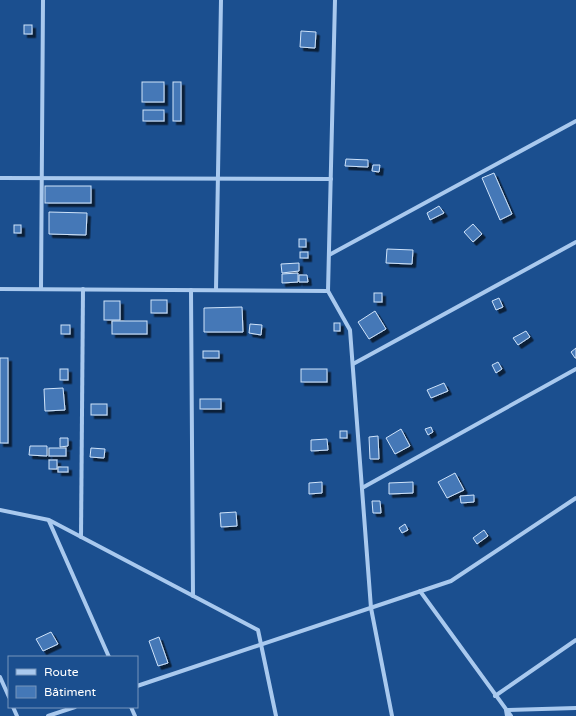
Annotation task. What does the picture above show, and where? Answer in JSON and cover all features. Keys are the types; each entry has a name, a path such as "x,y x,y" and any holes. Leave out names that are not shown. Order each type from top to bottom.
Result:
{"street":[{"path":"41,289 43,0"},
{"path":"216,290 221,0"},
{"path":"334,0 328,291 350,330 371,608 392,716"},
{"path":"329,255 576,121"},
{"path":"0,178 331,179"},
{"path":"353,364 576,242"},
{"path":"0,289 328,291"},
{"path":"81,537 83,290"},
{"path":"191,290 193,596"},
{"path":"362,488 576,369"},
{"path":"138,686 451,581 576,498"},
{"path":"0,510 49,520 258,630 276,716"},
{"path":"49,520 109,656"},
{"path":"420,591 511,716"},
{"path":"495,696 576,640"},
{"path":"0,676 8,695"},
{"path":"48,716 73,708"},
{"path":"506,710 576,708"},
{"path":"506,710 507,716"}],"building":[{"path":"24,25 32,25 32,34 24,34"},
{"path":"301,31 316,32 315,48 300,47"},
{"path":"142,82 164,82 164,102 142,102"},
{"path":"173,82 181,82 181,121 173,121"},
{"path":"143,110 164,110 164,121 143,121"},
{"path":"346,159 368,160 368,167 345,166"},
{"path":"373,165 380,165 379,172 372,171"},
{"path":"494,173 512,214 500,220 482,178"},
{"path":"45,186 91,186 91,203 45,203"},
{"path":"439,206 444,213 430,220 427,213"},
{"path":"49,212 87,213 86,235 49,234"},
{"path":"473,224 482,234 473,242 464,232"},
{"path":"14,225 21,225 21,233 14,233"},
{"path":"299,239 306,239 306,247 299,247"},
{"path":"387,249 413,250 412,264 386,263"},
{"path":"300,252 308,252 308,258 300,258"},
{"path":"299,263 299,271 282,273 281,264"},
{"path":"298,273 298,282 282,283 282,274"},
{"path":"299,275 307,275 308,282 299,282"},
{"path":"374,293 382,293 382,302 374,302"},
{"path":"499,298 503,307 496,310 492,301"},
{"path":"151,300 167,300 167,313 151,313"},
{"path":"104,301 120,301 120,320 104,320"},
{"path":"242,307 243,332 204,332 204,308"},
{"path":"375,311 386,329 369,339 358,322"},
{"path":"112,321 147,321 147,334 112,334"},
{"path":"334,323 340,323 340,331 334,331"},
{"path":"250,324 262,325 261,335 249,333"},
{"path":"61,325 70,325 70,334 61,334"},
{"path":"526,331 530,337 518,345 513,338"},
{"path":"576,348 576,358 575,358 571,352"},
{"path":"203,351 219,351 219,358 203,358"},
{"path":"0,358 8,358 8,443 0,443"},
{"path":"498,362 502,369 496,373 492,365"},
{"path":"60,369 68,369 68,380 60,380"},
{"path":"301,369 327,369 327,382 301,382"},
{"path":"444,383 448,391 431,398 427,390"},
{"path":"63,388 65,410 45,411 44,389"},
{"path":"200,399 221,399 221,409 200,409"},
{"path":"91,404 107,404 107,415 91,415"},
{"path":"431,427 433,432 428,435 425,429"},
{"path":"401,429 410,446 395,454 386,438"},
{"path":"340,431 347,431 347,438 340,438"},
{"path":"378,436 379,459 370,459 369,437"},
{"path":"60,438 68,438 68,446 60,447"},
{"path":"327,439 328,450 311,451 311,440"},
{"path":"30,446 47,446 47,456 29,455"},
{"path":"49,448 66,448 66,456 49,456"},
{"path":"91,448 105,449 104,458 90,457"},
{"path":"49,460 57,460 57,469 49,469"},
{"path":"58,467 68,467 68,472 58,472"},
{"path":"455,473 464,490 447,498 438,482"},
{"path":"322,482 322,493 309,494 309,483"},
{"path":"413,482 413,493 389,494 389,483"},
{"path":"474,495 474,502 461,503 460,496"},
{"path":"372,501 380,501 381,513 373,513"},
{"path":"236,512 237,526 221,527 220,513"},
{"path":"405,524 408,530 402,533 399,528"},
{"path":"484,530 488,536 477,544 473,538"},
{"path":"51,632 58,644 43,651 36,639"},
{"path":"159,637 168,663 158,666 149,641"}]}
